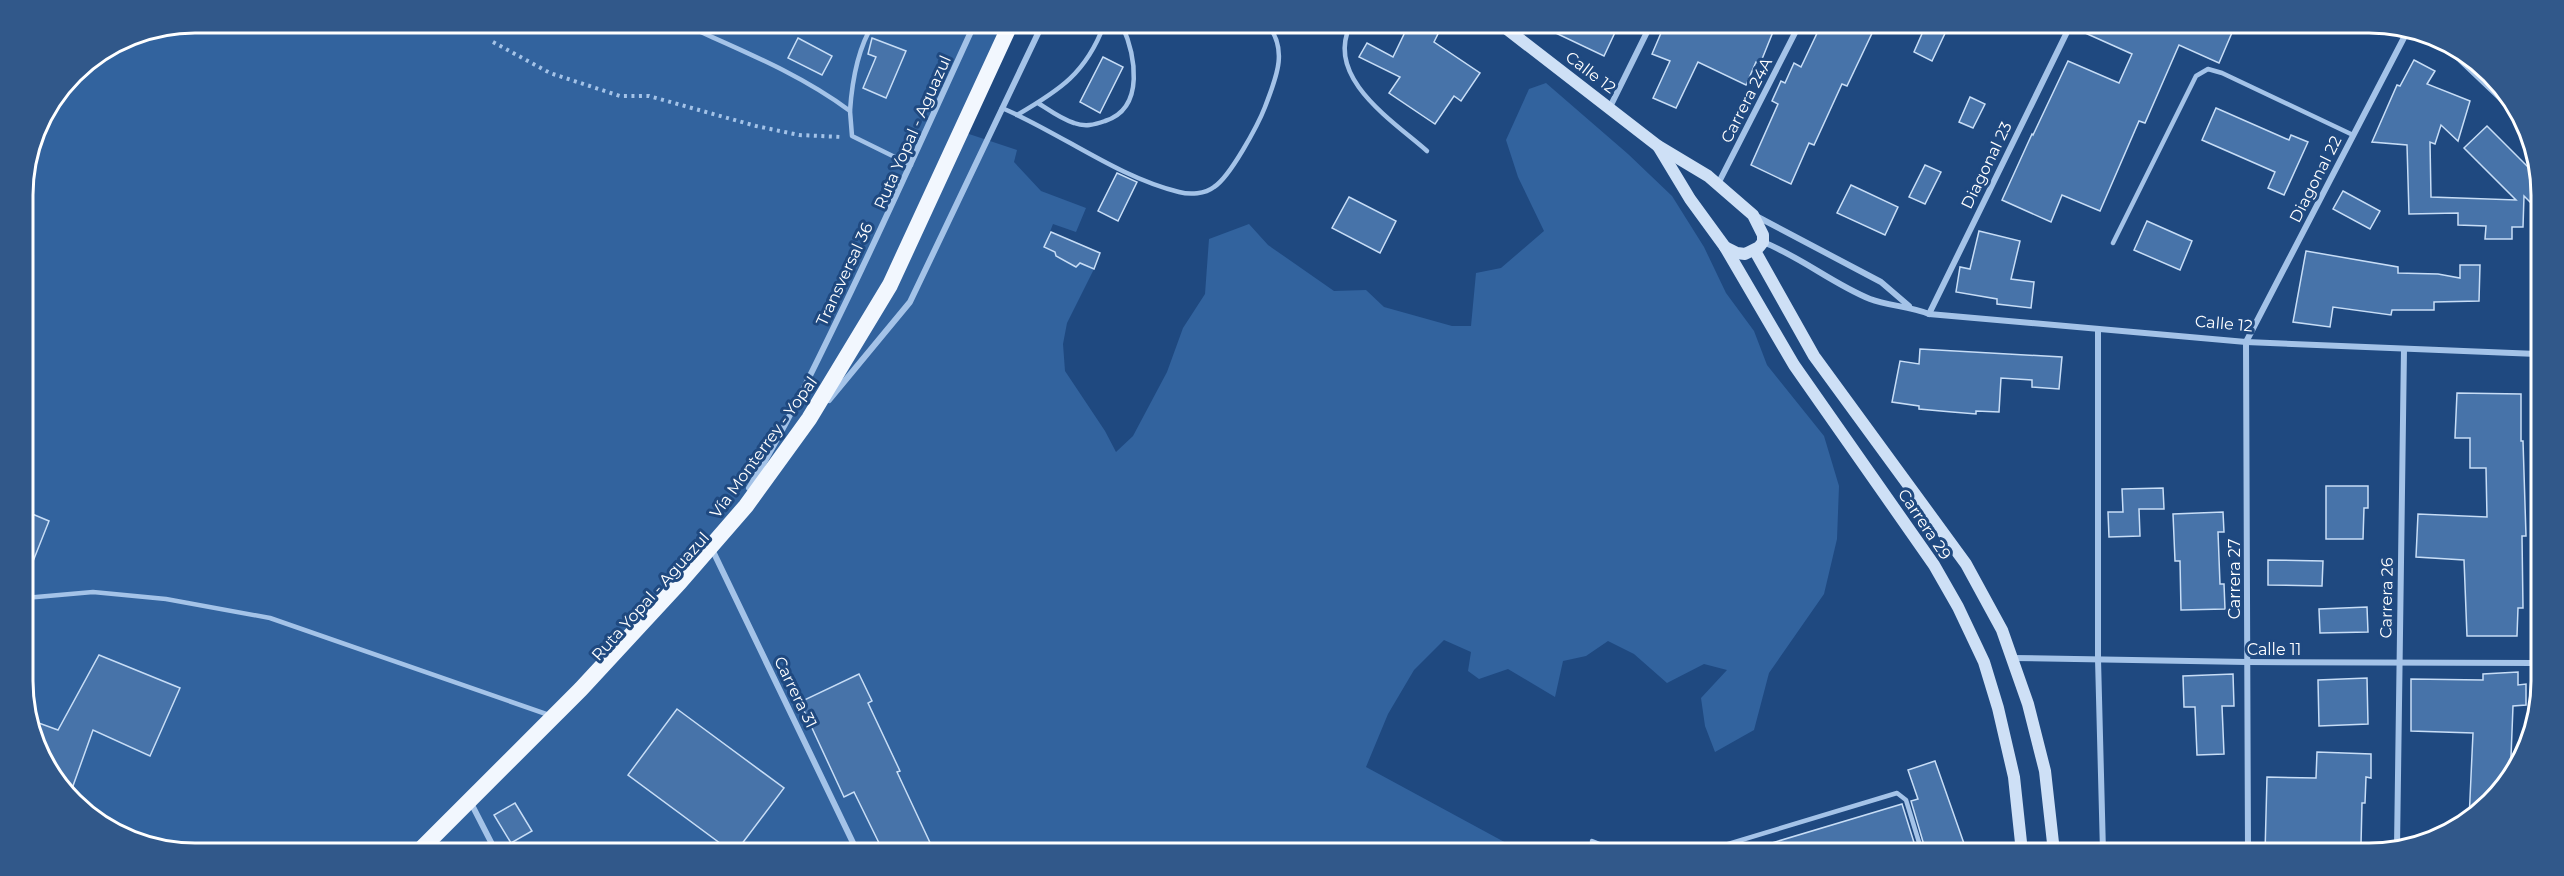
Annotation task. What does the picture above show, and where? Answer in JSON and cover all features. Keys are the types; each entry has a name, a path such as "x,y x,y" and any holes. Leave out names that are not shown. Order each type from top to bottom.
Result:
{"highway":[{"name":"Vía Monterrey - Yopal","path":"726,529 776,456 809,419 890,285 1006,33"}],"main road":[{"name":"Calle 12","path":"1513,33 1658,146"},
{"path":"1658,146 1718,184 1754,215"},
{"name":"Carrera 29","path":"1658,146 1690,200 1725,247 1794,365 1934,565 1958,607 1984,662 1998,708 2014,777 2021,843"},
{"name":"Carrera 29","path":"1754,215 1761,228 1759,247 1814,356 1966,564 2002,630 2028,704 2045,771 2053,843"},
{"path":"1725,247 1737,253 1759,247"}],"street":[{"path":"776,456 910,302 1038,33"},
{"path":"1610,107 1647,33"},
{"name":"Carrera 24A","path":"1718,184 1795,33"},
{"name":"Diagonal 23","path":"1929,314 2067,33"},
{"name":"Diagonal 22","path":"2247,342 2404,37"},
{"path":"2462,62 2495,93"},
{"name":"Calle 12","path":"1754,215 1881,282 1910,306"},
{"name":"Calle 12","path":"1759,247 1789,254 1871,299 1910,306 1929,314 2247,342 2531,354"},
{"path":"2098,329 2098,659 2103,843"},
{"name":"Carrera 27","path":"2247,342 2248,843"},
{"name":"Carrera 26","path":"2397,841 2404,349"},
{"name":"Carrera 31","path":"711,547 853,843"},
{"name":"Calle 11","path":"2012,658 2531,663"},
{"path":"470,801 491,843"}],"lane":[{"path":"702,33 776,66 825,92 850,111"},
{"path":"867,33 852,80 850,111 852,136 911,165"},
{"name":"Ruta Yopal - Aguazul","path":"776,456 970,33"},
{"path":"1017,115 1038,103 1078,72 1096,46 1101,33"},
{"path":"1038,103 1073,123 1090,126 1110,119 1124,107 1134,89 1135,70 1125,33"},
{"path":"1002,108 1144,181 1181,193 1200,193 1214,187 1228,173 1262,114 1279,70 1276,39 1273,33"},
{"path":"1349,33 1344,57 1351,78 1364,94 1427,151"},
{"path":"2113,243 2196,76 2208,69 2222,73 2354,135"},
{"name":"Ruta Yopal - Aguazul","path":"427,843 554,717 726,529"},
{"path":"33,597 93,592 166,599 270,618 554,717"},
{"path":"1731,843 1897,793 1906,800 1919,843"},
{"path":"1592,841 1597,843"}],"path":[{"path":"493,42 550,73 620,96 650,96 756,126 799,135 831,138 852,136"}],"shaded area":[{"path":"1008,33 963,132 1017,150 1014,162 1041,191 1086,208 1076,232 1053,224 1044,247 1055,252 1056,257 1076,266 1080,263 1094,269 1067,323 1063,344 1065,371 1105,431 1116,452 1133,436 1167,372 1183,328 1205,294 1209,239 1249,224 1268,245 1334,291 1366,290 1384,307 1452,326 1471,326 1476,273 1501,268 1544,231 1518,177 1506,140 1529,89 1546,83 1628,154 1672,196 1704,247 1726,293 1754,331 1767,365 1824,436 1839,486 1837,539 1824,594 1769,673 1754,730 1715,752 1705,726 1701,698 1727,670 1704,664 1667,683 1634,654 1608,641 1586,656 1563,661 1555,697 1508,669 1479,679 1468,671 1471,652 1444,640 1414,670 1388,714 1366,767 1506,843 195,843 174,842 133,831 96,810 66,780 50,753 34,702 33,184 45,133 66,96 88,73 105,60 133,45 174,34"}],"building":[{"path":"1405,33 1438,33 1434,42 1480,73 1461,101 1454,96 1435,124 1389,93 1400,77 1359,57 1367,43 1393,57"},
{"path":"1556,33 1615,33 1604,56"},
{"path":"1661,33 1773,33 1760,64 1756,62 1746,85 1698,62 1676,108 1653,98 1670,61 1652,54"},
{"path":"1817,33 1872,33 1847,86 1842,84 1814,145 1809,143 1791,184 1751,165 1778,104 1772,101 1781,81 1785,83 1794,63 1801,67"},
{"path":"1922,33 1945,33 1932,61 1914,52"},
{"path":"2085,33 2232,33 2219,63 2179,45 2145,123 2139,121 2100,211 2062,195 2051,222 2002,200 2068,61 2119,83 2132,54"},
{"path":"798,38 832,56 822,75 788,58"},
{"path":"872,38 906,51 886,98 863,88 876,57 868,54"},
{"path":"1103,57 1123,67 1100,113 1080,102"},
{"path":"2414,60 2435,71 2427,84 2470,101 2458,141 2441,125 2435,144 2430,142 2431,197 2516,200 2464,148 2487,126 2528,165 2531,203 2524,196 2523,227 2512,227 2512,239 2485,239 2486,226 2458,225 2458,213 2409,214 2407,145 2372,142 2397,85 2400,86"},
{"path":"1970,97 1985,104 1973,128 1959,122"},
{"path":"2216,108 2289,140 2291,135 2308,142 2284,195 2268,188 2275,172 2202,140"},
{"path":"1925,165 1941,172 1925,204 1909,197"},
{"path":"1117,173 1137,182 1118,221 1098,211"},
{"path":"1851,185 1898,207 1885,235 1837,213"},
{"path":"2343,191 2380,211 2370,229 2333,209"},
{"path":"1349,197 1396,221 1380,253 1332,228"},
{"path":"2147,221 2192,241 2180,270 2134,250"},
{"path":"1979,231 2020,241 2011,279 2034,282 2031,308 1997,304 1997,299 1956,292 1960,267 1970,269"},
{"path":"1051,232 1100,253 1094,269 1080,263 1076,267 1044,247"},
{"path":"2306,251 2398,267 2398,273 2438,274 2460,278 2460,265 2480,265 2479,301 2434,302 2434,310 2392,310 2391,315 2333,307 2330,327 2293,322"},
{"path":"1920,349 2062,357 2059,389 2032,387 2032,380 2001,378 1999,412 1976,411 1976,414 1919,409 1919,406 1892,402 1900,361 1919,364"},
{"path":"2457,393 2521,394 2526,536 2522,536 2523,608 2518,608 2517,636 2467,636 2464,560 2416,557 2418,514 2487,517 2486,468 2470,468 2470,438 2455,438"},
{"path":"2326,486 2368,486 2368,508 2364,508 2363,539 2326,539"},
{"path":"2163,488 2164,509 2139,509 2140,536 2109,537 2108,512 2123,512 2122,489"},
{"path":"2223,512 2224,532 2218,532 2220,584 2224,584 2225,609 2181,610 2180,561 2175,561 2173,514"},
{"path":"33,514 49,521 33,561"},
{"path":"2268,560 2323,561 2322,586 2268,585"},
{"path":"2367,607 2368,632 2320,633 2319,609"},
{"path":"99,655 180,688 150,756 93,730 72,787 50,753 39,723 58,730"},
{"path":"2518,672 2518,685 2526,684 2526,705 2513,706 2512,757 2491,788 2470,809 2473,733 2411,731 2411,679 2483,680 2483,674"},
{"path":"859,674 872,701 868,703 900,771 897,772 930,843 879,843 854,792 844,797 800,702"},
{"path":"2233,674 2234,706 2222,706 2224,754 2197,755 2195,707 2184,707 2183,676"},
{"path":"2367,678 2368,724 2319,726 2318,680"},
{"path":"677,709 784,788 743,843 720,843 628,775"},
{"path":"2317,752 2371,754 2371,778 2366,777 2365,803 2362,803 2361,843 2265,843 2267,777 2316,778"},
{"path":"1935,761 1964,843 1923,843 1911,801 1918,799 1908,770"},
{"path":"515,803 532,831 511,843 494,815"},
{"path":"1902,804 1914,843 1772,843"}]}
